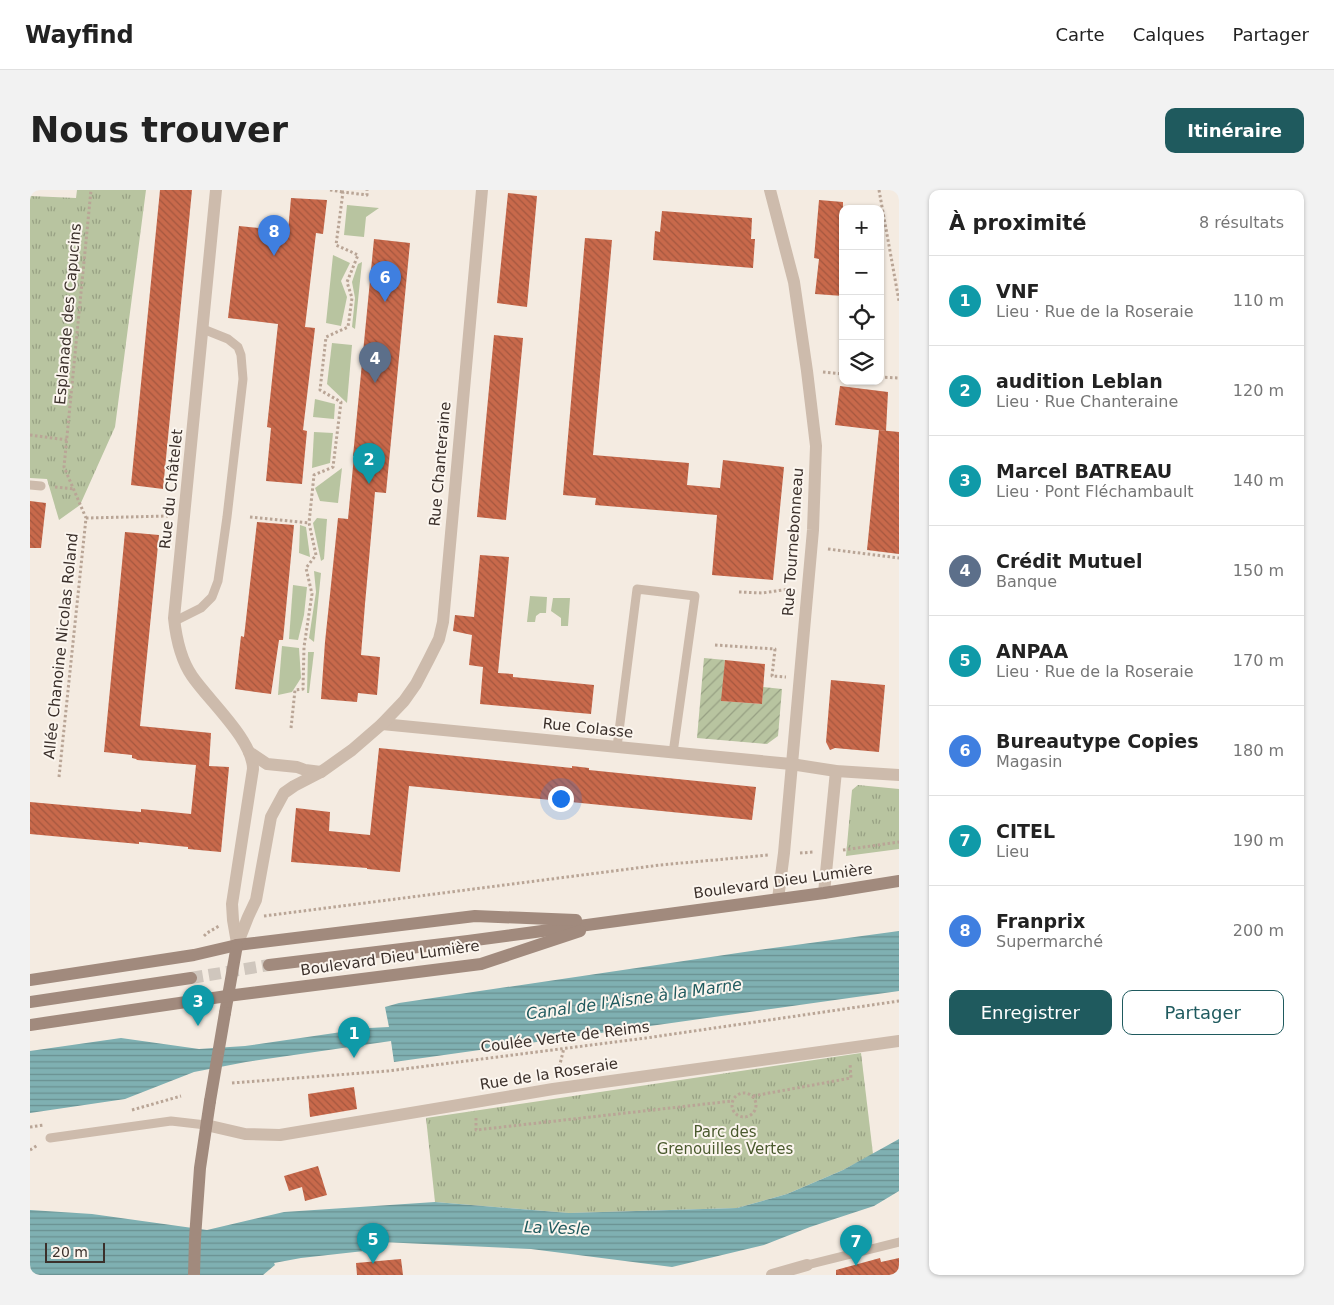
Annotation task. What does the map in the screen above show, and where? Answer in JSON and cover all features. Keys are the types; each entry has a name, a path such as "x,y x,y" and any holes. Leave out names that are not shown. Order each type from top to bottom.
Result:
{"street":[{"name":"Rue du Châtelet","path":"216,190 175,621 181,652 191,675 227,718 253,761 232,904 233,920"},
{"name":"Rue Chanteraine","path":"237,945 256,900 271,817 284,793 321,772 352,750 382,724 416,684 439,639 443,622 482,190"},
{"name":"Rue Tournebonneau","path":"770,190 794,282 816,446 811,548 784,854 778,899"},
{"name":"Rue Colasse","path":"382,724 791,764 836,771 899,775"},
{"path":"249,752 267,764 321,772"},
{"path":"824,893 836,771"},
{"name":"Boulevard Dieu Lumière","path":"269,965 468,941 824,893 899,881"},
{"name":"Boulevard Dieu Lumière","path":"30,980 185,956 237,945 475,916 611,921"},
{"path":"194,1275 200,1168 227,996 237,945 233,920"},
{"name":"Boulevard Dieu Lumière","path":"30,1025 227,996 481,964 611,921"},
{"path":"30,1002 191,978"},
{"name":"Rue de la Roseraie","path":"206,1125 245,1134 280,1135 553,1089 899,1040"},
{"path":"772,1275 807,1265"}],"lane":[{"path":"175,621 201,608 212,597 218,581 243,379 241,355 238,347 228,339 203,328"},
{"path":"30,484 42,486"},
{"path":"617,747 637,589 695,596 673,753"},
{"path":"50,1138 171,1121 206,1125"},
{"path":"807,1265 899,1242"}],"path":[{"name":"Esplanade des Capucins","path":"86,518 64,467 90,190"},
{"path":"330,190 367,195 366,190"},
{"path":"879,190 899,301"},
{"path":"291,728 295,690 303,689 304,647 312,594 306,568 316,555 309,523 314,475 333,467 340,402 320,390 326,337 348,327 352,298 346,282 358,255 336,245 343,192"},
{"path":"884,377 899,378"},
{"path":"30,436 67,440"},
{"path":"42,486 74,490"},
{"path":"86,518 185,516"},
{"path":"250,517 309,523"},
{"name":"Allée Chanoine Nicolas Roland","path":"59,777 86,518"},
{"path":"811,548 899,558"},
{"path":"739,592 762,593 790,590 806,597"},
{"path":"715,645 775,649 772,676 799,678"},
{"path":"248,917 270,916 660,865 850,849 899,842"},
{"path":"185,956 207,933 225,922 233,920"},
{"name":"Coulée Verte de Reims","path":"232,1083 388,1071 646,1038 899,1001"},
{"path":"553,1089 564,1048"},
{"path":"753,1096 851,1078"},
{"path":"749,1093 753,1096 756,1107 752,1114 745,1118 737,1116 732,1110 732,1101 737,1094 749,1093"},
{"path":"130,1111 181,1096"},
{"path":"476,1130 732,1101"},
{"path":"30,1127 50,1124"}],"green space":[{"path":"77,190 146,190 115,427 80,505 59,520 47,479 30,478 30,196 76,198"},
{"path":"347,205 379,208 366,217 364,237 344,235"},
{"path":"333,255 350,263 341,281 347,297 341,326 326,323"},
{"path":"362,262 355,329 352,327 355,298 352,282 358,264"},
{"path":"332,343 352,345 347,403 327,384"},
{"path":"315,399 335,404 334,419 313,417"},
{"path":"314,432 333,433 330,463 312,468"},
{"path":"342,468 338,503 320,501 315,488"},
{"path":"317,518 327,519 324,559 321,561 313,523"},
{"path":"300,525 306,527 310,557 299,553"},
{"path":"314,571 321,573 314,642 309,638 316,592"},
{"path":"293,585 307,587 304,615 298,640 289,639"},
{"path":"530,596 547,597 546,613 540,613 536,616 535,622 527,622"},
{"path":"553,598 570,598 568,626 561,626 561,618 551,611"},
{"path":"282,646 299,648 301,678 292,692 278,695"},
{"path":"308,652 314,652 309,693 307,693"},
{"path":"704,658 725,660 722,701 762,704 763,687 782,689 778,736 767,744 697,738"},
{"path":"858,785 899,789 899,849 846,856 852,790"},
{"name":"Parc des Grenouilles Vertes","path":"861,1053 873,1154 843,1170 787,1194 737,1208 569,1213 435,1202 426,1118"}],"water":[{"name":"Canal de l'Aisne à la Marne","path":"899,931 899,991 394,1062 391,1041 246,1062 194,1072 125,1099 30,1113 30,1051 121,1038 199,1049 245,1046 369,1028 389,1027 385,1007 399,1003"},
{"name":"La Vesle","path":"899,1139 899,1191 874,1206 810,1227 764,1245 672,1267 531,1249 382,1242 382,1249 274,1263 275,1265 263,1275 30,1275 30,1210 92,1214 207,1230 284,1212 435,1202 569,1213 737,1208 787,1194 843,1170"}],"building":[{"path":"160,190 192,190 163,489 131,485"},
{"path":"508,193 537,196 527,307 497,303"},
{"path":"291,198 327,200 323,234 316,233 305,327 315,328 303,430 307,431 302,484 266,481 271,428 267,427 278,324 228,318 239,226 288,231"},
{"path":"819,200 843,202 843,205 839,205 839,296 815,294 819,259 814,258"},
{"path":"662,211 752,218 751,239 755,239 753,268 653,260 655,231 660,232"},
{"path":"585,238 612,240 593,455 689,463 687,485 720,488 723,460 784,467 773,580 712,575 717,515 595,505 596,498 563,495"},
{"path":"374,239 410,243 386,493 375,492 361,655 380,657 377,695 358,693 357,702 321,699 338,518 348,519"},
{"path":"494,335 523,338 506,520 477,517"},
{"path":"840,386 888,392 886,431 835,425"},
{"path":"879,430 899,432 899,554 867,550"},
{"path":"30,501 46,503 41,548 30,548"},
{"path":"257,522 294,525 283,640 279,640 271,694 235,689 241,636 244,637"},
{"path":"125,532 159,535 140,726 211,733 209,766 229,767 221,852 139,842 139,844 30,834 30,802 141,812 141,809 191,814 196,765 137,760 132,758 132,755 104,752"},
{"path":"480,555 509,557 498,673 513,674 513,677 594,685 591,714 480,704 483,667 469,665 472,635 453,631 455,615 474,617"},
{"path":"725,660 765,664 762,704 721,701"},
{"path":"831,680 885,685 879,752 835,748 830,750 826,742"},
{"path":"379,748 572,768 572,766 589,768 589,770 756,787 752,820 409,786 400,872 291,862 296,808 330,812 329,831 370,835"},
{"path":"354,1087 357,1109 310,1117 308,1094"},
{"path":"318,1166 327,1195 305,1201 302,1187 289,1191 284,1176"},
{"path":"880,1258 881,1262 899,1258 899,1275 836,1275 836,1270"},
{"path":"401,1259 403,1275 357,1275 356,1263"}],"tunnel":[{"path":"191,978 269,965"}],"place":[{"name":"Franprix","path":"274,256"},
{"name":"Bureautype Copies","path":"385,302"},
{"name":"Crédit Mutuel","path":"375,383"},
{"name":"audition Leblan","path":"369,484"},
{"name":"Marcel BATREAU","path":"198,1026"},
{"name":"VNF","path":"354,1058"},
{"name":"ANPAA","path":"373,1264"},
{"name":"CITEL","path":"856,1266"}]}
